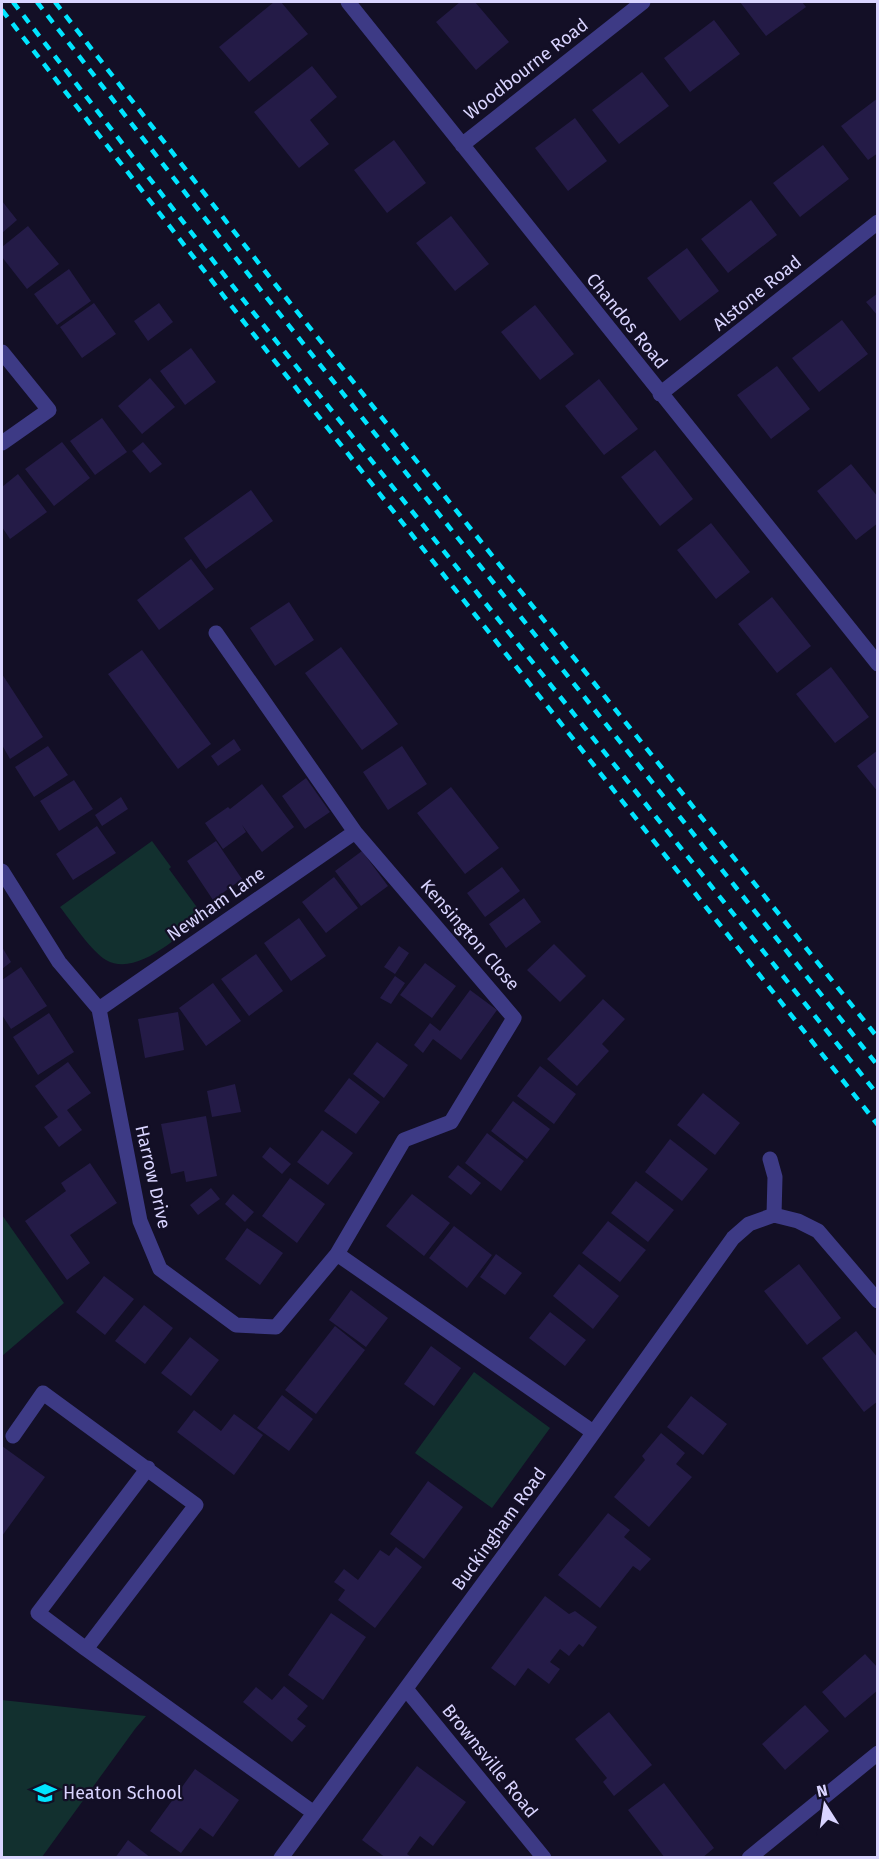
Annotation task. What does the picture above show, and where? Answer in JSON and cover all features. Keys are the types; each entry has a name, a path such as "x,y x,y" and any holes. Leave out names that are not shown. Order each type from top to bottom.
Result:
{"street":[{"name":"Chandos Road","path":"348,2 878,664"},
{"name":"Woodbourne Road","path":"462,145 643,2"},
{"name":"Alstone Road","path":"660,394 878,222"},
{"path":"2,352 49,410 2,443"},
{"name":"Kensington Close","path":"216,633 355,832 514,1017 451,1122 404,1140 337,1254"},
{"name":"Newham Lane","path":"99,1009 355,832"},
{"name":"Harrow Drive","path":"2,871 59,962 99,1009 140,1221 160,1269 236,1325 276,1327 337,1254"},
{"path":"770,1159 775,1177 774,1215 798,1221 818,1230 878,1301"},
{"name":"Buckingham Road","path":"281,1857 593,1432 711,1266 733,1238 749,1224 774,1215"},
{"path":"337,1254 593,1432"},
{"path":"13,1436 43,1393 196,1504 86,1649"},
{"path":"148,1468 38,1613 314,1813"},
{"name":"Brownsville Road","path":"406,1689 544,1857"},
{"path":"749,1857 875,1761"}],"green space":[{"path":"152,841 204,917 158,952 131,963 118,964 100,956 60,907"},
{"path":"2,1215 64,1303 2,1356"},
{"path":"474,1372 550,1428 492,1508 415,1453"},
{"name":"Heaton School","path":"2,1700 146,1716 42,1857 2,1857"}],"building":[{"path":"274,2 281,2 308,34 249,82 219,47"},
{"path":"460,2 475,2 509,42 476,70 436,22"},
{"path":"740,2 802,2 806,7 766,36"},
{"path":"714,20 740,54 690,92 664,58"},
{"path":"312,66 337,97 310,120 329,144 299,168 254,112"},
{"path":"642,72 669,106 619,144 592,110"},
{"path":"878,98 878,153 868,160 841,126"},
{"path":"575,118 607,161 568,191 535,148"},
{"path":"394,140 426,183 387,213 354,170"},
{"path":"823,145 849,179 800,217 773,183"},
{"path":"751,200 777,235 728,273 701,239"},
{"path":"2,201 17,220 2,233"},
{"path":"451,216 489,264 455,291 416,243"},
{"path":"28,226 59,264 27,289 2,257 2,247"},
{"path":"687,248 719,291 680,321 647,278"},
{"path":"69,269 91,301 57,325 34,294"},
{"path":"878,293 878,316 866,302"},
{"path":"94,303 116,334 82,358 60,327"},
{"path":"159,303 173,322 148,341 134,321"},
{"path":"535,305 574,354 540,380 501,332"},
{"path":"842,320 868,354 819,392 792,358"},
{"path":"191,348 216,382 185,405 160,371"},
{"path":"777,366 810,409 771,439 737,395"},
{"path":"150,378 175,407 142,434 118,406"},
{"path":"599,379 638,429 604,455 565,406"},
{"path":"102,418 127,452 95,475 70,441"},
{"path":"62,442 90,478 54,506 25,469"},
{"path":"143,442 162,464 150,473 132,451"},
{"path":"655,450 693,499 660,526 621,477"},
{"path":"851,464 878,497 878,523 856,540 817,491"},
{"path":"18,474 47,512 10,539 2,527 2,487"},
{"path":"251,490 273,521 206,569 184,538"},
{"path":"711,523 750,572 716,599 677,550"},
{"path":"191,559 214,589 159,630 137,600"},
{"path":"772,597 811,646 777,673 738,624"},
{"path":"289,602 314,640 275,666 250,628"},
{"path":"341,647 398,724 362,750 305,673"},
{"path":"142,650 211,744 178,769 108,674"},
{"path":"831,667 869,717 835,743 796,694"},
{"path":"2,674 43,737 10,759 2,745"},
{"path":"234,739 241,750 218,766 211,756"},
{"path":"48,746 68,775 34,797 15,767"},
{"path":"402,746 427,784 388,810 363,772"},
{"path":"878,750 878,792 857,766"},
{"path":"306,778 330,812 305,829 282,796"},
{"path":"74,780 93,809 59,831 40,801"},
{"path":"262,784 294,827 262,852 242,825 246,832 223,849 205,823 228,807 230,809"},
{"path":"451,787 499,848 465,874 417,813"},
{"path":"121,797 128,809 102,826 95,815"},
{"path":"97,826 116,853 73,880 56,854"},
{"path":"216,841 242,879 213,900 187,861"},
{"path":"362,851 388,886 361,906 335,871"},
{"path":"502,867 520,891 485,917 467,893"},
{"path":"334,877 358,908 326,933 302,902"},
{"path":"524,898 541,922 506,948 489,924"},
{"path":"299,918 326,956 291,981 264,943"},
{"path":"554,944 586,976 560,1002 527,970"},
{"path":"399,946 409,953 395,974 384,967"},
{"path":"2,947 11,962 2,969"},
{"path":"256,954 283,991 249,1016 221,979"},
{"path":"425,963 456,986 432,1018 400,995"},
{"path":"21,967 47,1006 11,1029 2,1015 2,980"},
{"path":"395,976 405,983 391,1004 380,998"},
{"path":"213,983 241,1021 206,1046 179,1008"},
{"path":"470,990 497,1010 461,1060 433,1039 423,1053 414,1045 430,1023 440,1031"},
{"path":"603,999 625,1019 602,1044 609,1051 577,1086 547,1059"},
{"path":"178,1012 184,1050 145,1058 138,1019"},
{"path":"49,1013 74,1052 38,1075 13,1037"},
{"path":"377,1042 408,1065 384,1098 353,1074"},
{"path":"68,1062 91,1093 67,1110 82,1130 59,1147 44,1127 58,1117 35,1086"},
{"path":"540,1066 576,1094 554,1124 517,1096"},
{"path":"349,1078 380,1102 356,1134 324,1111"},
{"path":"235,1084 241,1112 212,1117 207,1091"},
{"path":"703,1093 740,1123 715,1155 677,1125"},
{"path":"513,1101 550,1129 527,1159 491,1131"},
{"path":"206,1116 217,1176 186,1182 184,1171 171,1174 161,1124"},
{"path":"322,1130 353,1153 328,1185 297,1162"},
{"path":"487,1133 524,1161 501,1191 465,1163"},
{"path":"670,1139 708,1169 682,1201 645,1172"},
{"path":"270,1147 291,1164 282,1174 262,1157"},
{"path":"90,1163 117,1203 70,1235 90,1263 67,1280 25,1221 66,1191 61,1183"},
{"path":"458,1165 481,1183 471,1195 448,1177"},
{"path":"290,1178 325,1204 297,1243 262,1216"},
{"path":"636,1181 674,1210 648,1242 611,1213"},
{"path":"211,1188 220,1199 198,1215 190,1205"},
{"path":"233,1194 254,1212 245,1222 225,1204"},
{"path":"412,1194 450,1223 424,1256 386,1226"},
{"path":"608,1221 646,1250 620,1282 582,1253"},
{"path":"454,1226 492,1255 467,1288 429,1258"},
{"path":"247,1228 283,1253 260,1285 225,1259"},
{"path":"496,1254 522,1273 505,1295 480,1277"},
{"path":"579,1264 619,1296 593,1329 553,1296"},
{"path":"799,1264 841,1318 807,1345 764,1291"},
{"path":"104,1276 134,1299 105,1335 76,1312"},
{"path":"351,1290 388,1318 366,1347 329,1320"},
{"path":"144,1305 173,1328 145,1364 115,1341"},
{"path":"550,1312 586,1340 565,1366 529,1338"},
{"path":"335,1326 365,1350 316,1414 285,1390"},
{"path":"856,1331 878,1358 878,1401 864,1412 822,1358"},
{"path":"190,1337 219,1360 191,1396 161,1373"},
{"path":"431,1346 461,1368 434,1406 404,1384"},
{"path":"282,1395 313,1419 289,1451 257,1428"},
{"path":"691,1396 727,1424 703,1455 667,1427"},
{"path":"194,1410 221,1431 234,1414 263,1435 234,1475 177,1432"},
{"path":"661,1433 685,1453 676,1464 692,1477 649,1527 614,1497 645,1460 642,1456"},
{"path":"2,1446 45,1477 2,1536"},
{"path":"428,1481 463,1507 424,1559 390,1534"},
{"path":"608,1513 630,1530 624,1537 651,1559 640,1571 633,1566 600,1608 558,1575"},
{"path":"396,1547 422,1567 375,1628 338,1600 345,1590 334,1582 344,1569 358,1580 380,1550 389,1556"},
{"path":"545,1596 569,1614 575,1611 597,1627 583,1647 579,1644 569,1656 560,1649 550,1662 560,1669 549,1684 528,1668 515,1686 491,1668"},
{"path":"331,1613 366,1637 323,1700 288,1675"},
{"path":"865,1654 878,1668 878,1690 845,1718 822,1692"},
{"path":"284,1686 308,1706 297,1719 306,1726 292,1742 243,1702 256,1687 272,1700"},
{"path":"805,1705 829,1731 785,1770 762,1744"},
{"path":"609,1712 652,1765 614,1796 603,1782 607,1778 575,1739"},
{"path":"417,1766 466,1802 433,1846 420,1836 407,1854 413,1858 386,1858 362,1840"},
{"path":"195,1769 239,1800 213,1837 200,1828 181,1853 150,1831"},
{"path":"664,1783 714,1848 702,1858 665,1858 628,1810"},
{"path":"128,1840 151,1858 115,1858"}],"railway":[{"path":"13,2 249,307 878,1095"},
{"path":"37,2 263,293 878,1066"},
{"path":"55,2 275,284 878,1038"},
{"path":"2,10 240,317 878,1125"}],"place":[{"name":"Heaton School","path":"45,1793"}]}
